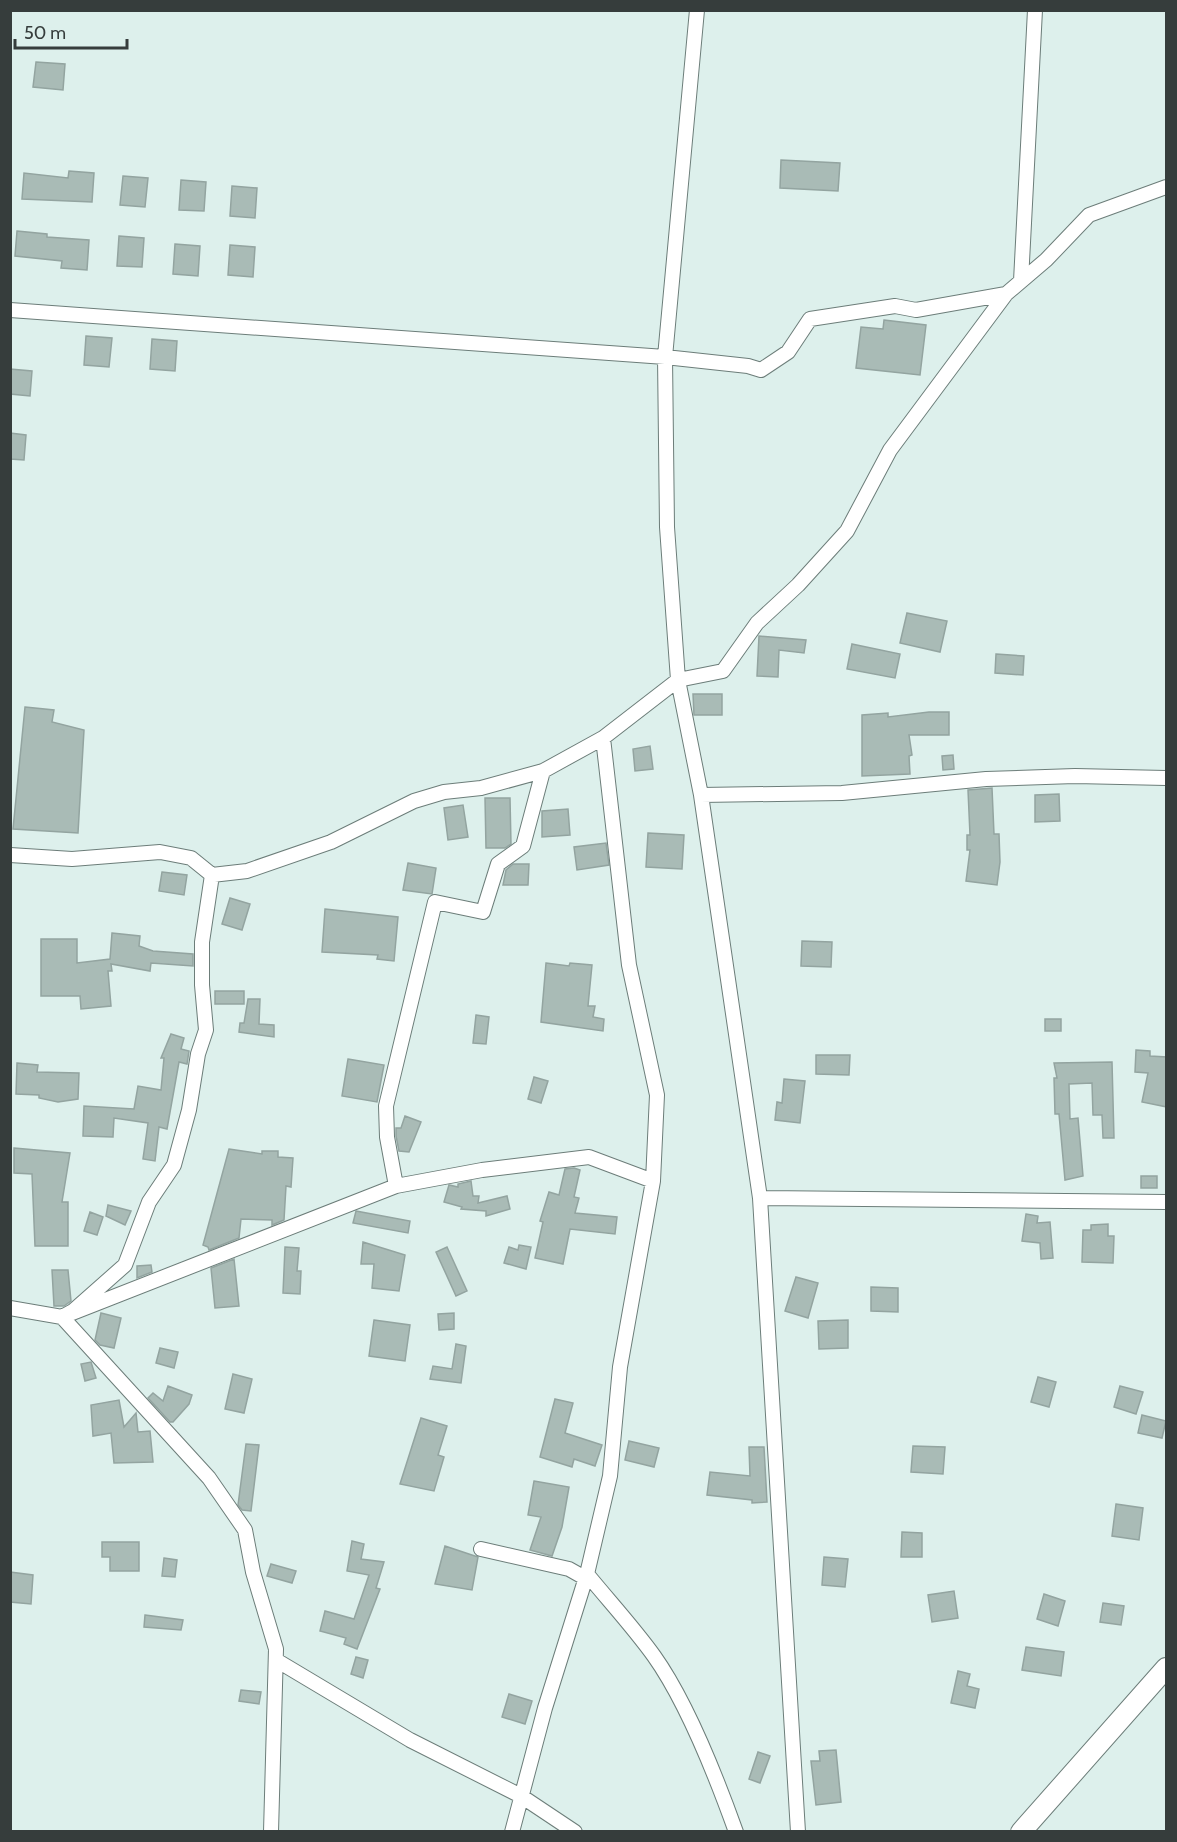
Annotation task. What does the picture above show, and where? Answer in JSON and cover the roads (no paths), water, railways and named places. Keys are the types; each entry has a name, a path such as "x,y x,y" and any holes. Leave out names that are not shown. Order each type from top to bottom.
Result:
{"main road":[{"path":"1021,1832 1167,1668"}],"street":[{"path":"697,10 665,357 667,527 678,680 701,795 760,1198 798,1832"},
{"path":"1021,281 1035,10"},
{"path":"10,855 72,859 160,852 191,858 212,875 247,871 310,850 414,801 444,792 481,788 543,771 603,738 678,680 723,671 757,623 798,585 847,531 890,450 1006,294 1089,215 1167,187"},
{"path":"10,310 665,357 748,366 762,370 788,352 810,318 895,306 916,310 1006,294"},
{"path":"512,1832 545,1708 587,1574 610,1476 620,1366 653,1180 657,1095 629,966 603,738"},
{"path":"396,1186 387,1137 386,1106 435,902 483,912 498,864 524,846 543,771"},
{"path":"701,795 842,793 930,783 1075,776 1167,778"},
{"path":"62,1317 73,1311 125,1265 149,1202 174,1165 189,1110 198,1054 206,1030 201,984 202,942 212,875"},
{"path":"10,1308 62,1317 396,1186 482,1170 589,1157 653,1180"},
{"path":"760,1198 1167,1202"},
{"path":"62,1317 209,1478 245,1530 253,1572 276,1649 271,1832"},
{"path":"482,1549 568,1569 585,1578 587,1574"},
{"path":"587,1574 654,1656 672,1685 724,1798 736,1832"},
{"path":"276,1660 410,1740 521,1796 575,1832"}]}
